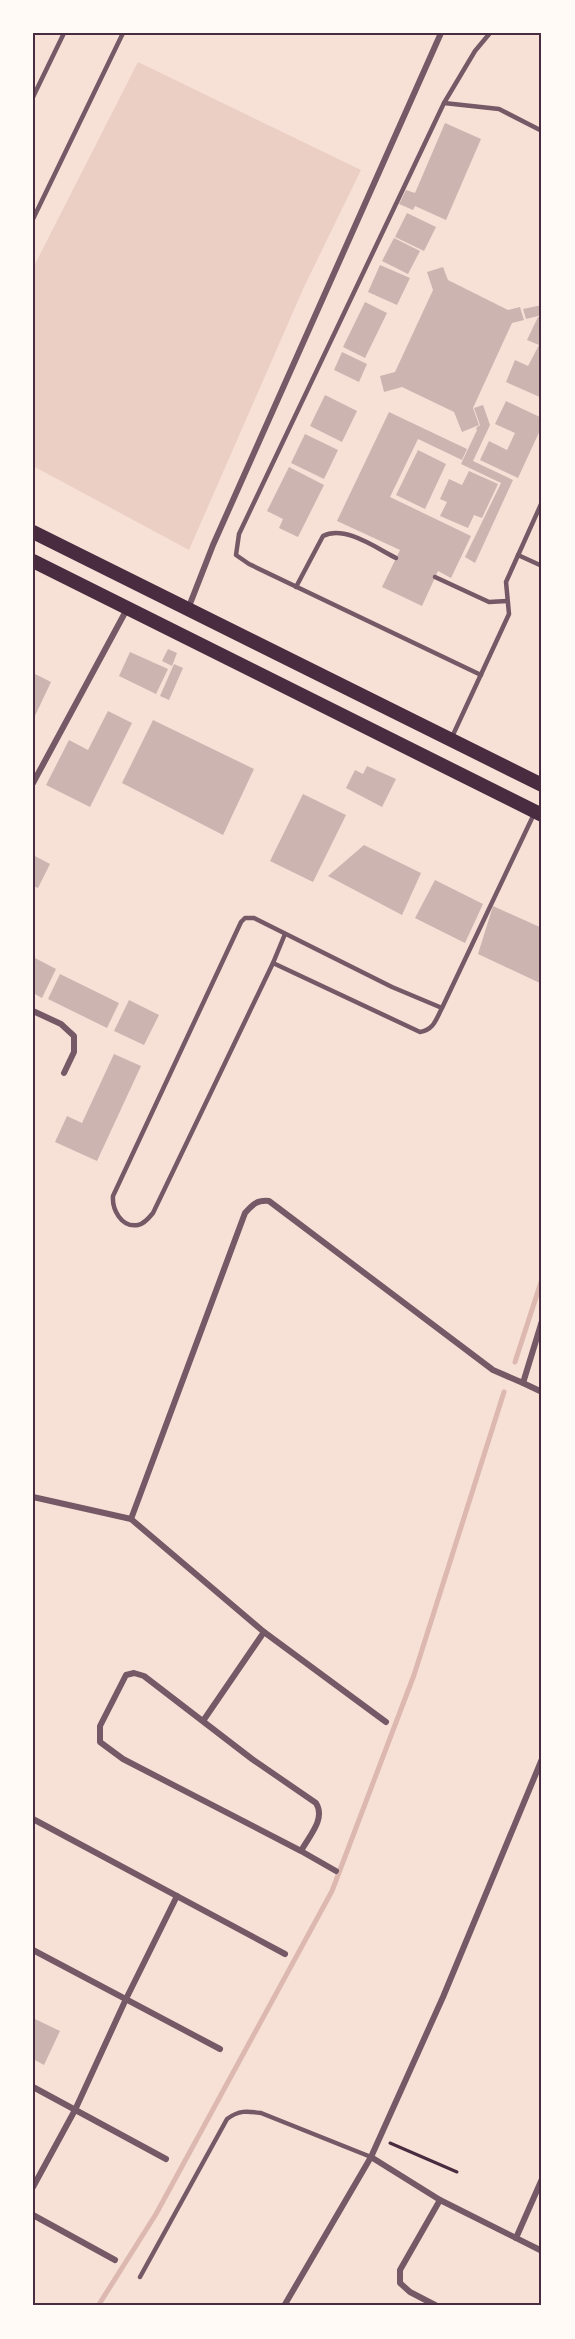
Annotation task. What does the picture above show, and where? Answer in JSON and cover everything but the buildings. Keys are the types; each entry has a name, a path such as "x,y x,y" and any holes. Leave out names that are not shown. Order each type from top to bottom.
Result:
{"main road":[{"path":"33,532 542,785"},
{"path":"33,561 538,813"},
{"path":"440,764 451,739"}],"street":[{"path":"188,609 217,534 441,33"},
{"path":"33,783 127,608"},
{"path":"33,1011 61,1024 74,1035 74,1052 64,1073"},
{"path":"131,1519 245,1213 253,1203 261,1200 269,1201 493,1370 542,1392"},
{"path":"523,1383 542,1321"},
{"path":"33,1497 131,1519 264,1632 386,1722"},
{"path":"203,1721 264,1632"},
{"path":"301,1851 320,1817 320,1809 316,1803 252,1759 144,1676 134,1673 126,1675 117,1688 100,1725 100,1742 123,1759 336,1871"},
{"path":"284,2306 380,2139 443,1997 542,1759"},
{"path":"33,1819 285,1954"},
{"path":"33,2187 75,2110 177,1896"},
{"path":"33,1950 220,2049"},
{"path":"33,2087 166,2159"},
{"path":"371,2157 440,2200 542,2251"},
{"path":"516,2238 542,2179"},
{"path":"437,2306 410,2292 400,2283 400,2270 440,2200"},
{"path":"33,2215 115,2260"}],"lane":[{"path":"33,97 64,33"},
{"path":"33,219 123,33"},
{"path":"481,675 249,564 236,555 239,534 444,103 475,51 490,33"},
{"path":"444,103 499,109 542,131"},
{"path":"451,739 509,614 506,582 542,502"},
{"path":"296,587 323,536 331,532 344,533 396,558"},
{"path":"518,555 542,566"},
{"path":"435,577 489,602 507,601"},
{"path":"273,963 420,1032 428,1031 433,1026 538,813"},
{"path":"285,934 153,1214 137,1225 128,1224 119,1218 112,1208 112,1196 241,922 245,918 254,918 392,987 442,1008"},
{"path":"140,2277 227,2119 235,2113 245,2111 261,2113 371,2157"}],"path":[{"path":"380,2139 458,2172"}],"shaded area":[{"path":"138,62 361,170 304,287 189,550 33,466 33,268"}],"waterway":[{"path":"515,1362 542,1279"},
{"path":"98,2306 156,2214 332,1891 414,1675 504,1392"}]}
